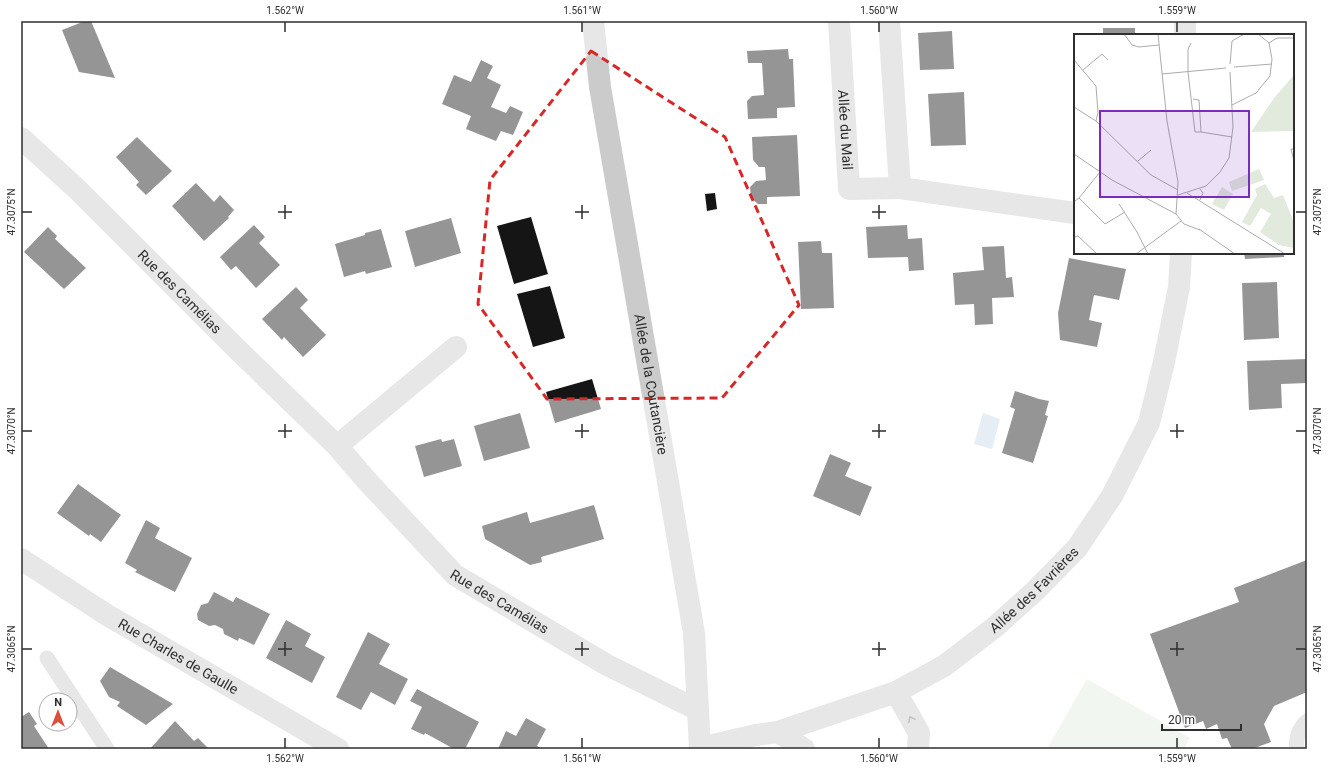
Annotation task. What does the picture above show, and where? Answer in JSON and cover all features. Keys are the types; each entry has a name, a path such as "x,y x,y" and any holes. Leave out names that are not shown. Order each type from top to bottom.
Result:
{"street":[{"name":"Allée de la Coutancière","path":"593,21 600,87 694,633 700,748"},
{"name":"Allée du Mail","path":"838,21 850,189 900,188 1074,213"},
{"path":"889,21 900,188"},
{"path":"1184,21 1185,34"},
{"name":"Rue des Camélias","path":"21,138 78,190 240,352 337,446 368,482 455,576 607,665 698,710"},
{"name":"Allée des Favrières","path":"700,748 756,735 778,732 896,692 944,666 995,627 1036,590 1077,548 1112,496 1149,423 1164,362 1179,287 1181,254"},
{"path":"337,446 456,346"},
{"name":"Rue Charles de Gaulle","path":"21,559 107,615 338,749"},
{"path":"896,692 919,733 918,749"},
{"path":"778,732 804,749"}],"lane":[{"path":"47,658 107,749"},
{"path":"1289,749 1303,725"},
{"path":"1297,749 1297,737 1303,725"}],"highlighted area":[{"path":"591,51 725,137 799,305 722,398 547,399 478,304 490,180"}],"shaded area":[{"path":"1087,679 1190,738 1184,749 1047,749"}],"water":[{"path":"983,413 1000,419 992,449 974,444"}],"building":[{"path":"85,21 91,21 115,78 79,72 62,30"},
{"path":"1103,28 1135,28 1135,34 1103,34"},
{"path":"952,31 954,69 920,70 918,33"},
{"path":"788,49 789,59 793,59 795,107 777,108 777,118 748,119 747,101 752,96 764,95 762,63 748,63 747,51"},
{"path":"481,60 493,66 487,78 501,85 491,107 506,113 510,106 523,112 513,135 501,131 496,141 466,129 471,116 442,104 454,75 471,82"},
{"path":"964,92 966,145 931,146 928,94"},
{"path":"797,135 800,196 767,197 767,204 758,204 751,198 750,187 756,181 766,180 765,167 759,167 753,160 752,137"},
{"path":"137,137 172,171 146,195 136,185 139,182 116,157"},
{"path":"196,183 214,202 220,195 234,210 228,217 229,218 204,241 172,206"},
{"path":"715,193 717,209 707,211 705,194"},
{"path":"531,217 548,274 514,284 497,226"},
{"path":"451,218 461,253 415,267 405,231"},
{"path":"254,225 265,237 259,243 280,265 256,288 236,266 231,270 220,257"},
{"path":"907,225 908,239 922,238 924,270 909,271 908,257 868,258 866,227"},
{"path":"48,227 57,236 55,239 86,268 64,289 24,252"},
{"path":"381,229 392,267 366,274 365,271 344,277 335,244"},
{"path":"821,241 822,253 832,253 834,308 801,309 798,242"},
{"path":"1004,246 1006,278 1012,277 1014,297 992,298 993,324 975,325 974,304 955,305 953,273 984,270 982,247"},
{"path":"1244,254 1284,254 1284,257 1245,259"},
{"path":"1069,258 1126,269 1119,300 1094,295 1089,320 1102,323 1097,347 1060,340 1058,313"},
{"path":"1277,282 1279,338 1244,340 1242,283"},
{"path":"550,286 565,338 533,347 517,294"},
{"path":"296,287 308,300 300,308 326,335 303,357 284,337 282,340 262,319"},
{"path":"1307,359 1307,383 1281,384 1282,408 1249,410 1247,361"},
{"path":"592,379 601,409 555,423 546,392"},
{"path":"1015,391 1049,401 1045,415 1048,416 1033,463 1002,453 1015,409 1010,407"},
{"path":"520,413 530,448 484,461 474,426"},
{"path":"441,439 442,442 454,439 462,466 424,477 415,446"},
{"path":"830,454 851,463 845,476 872,487 860,516 813,496"},
{"path":"78,484 121,515 101,542 90,534 89,536 57,513"},
{"path":"594,505 604,539 541,557 542,562 530,565 485,539 482,526 527,512 530,523"},
{"path":"146,520 160,528 155,538 192,558 175,592 135,572 137,570 125,563"},
{"path":"1307,560 1307,692 1274,706 1264,724 1271,742 1252,749 1232,749 1227,738 1222,739 1217,724 1206,729 1203,721 1185,728 1150,634 1239,602 1234,588"},
{"path":"214,592 233,602 236,597 270,614 254,645 239,638 238,641 224,634 223,629 215,625 209,626 198,620 197,614 201,605 208,603"},
{"path":"286,620 311,634 305,646 325,657 312,683 266,658"},
{"path":"368,632 390,644 379,664 408,679 395,705 371,692 361,710 336,697"},
{"path":"110,667 173,704 146,725 117,706 120,702 109,697 100,681"},
{"path":"417,689 479,722 465,749 454,749 425,733 424,735 411,729 422,707 410,701"},
{"path":"29,712 37,724 34,726 49,749 21,749 21,717"},
{"path":"526,718 546,729 537,746 542,749 498,749 506,731 516,736"},
{"path":"175,721 194,741 198,738 209,749 150,749"}]}
